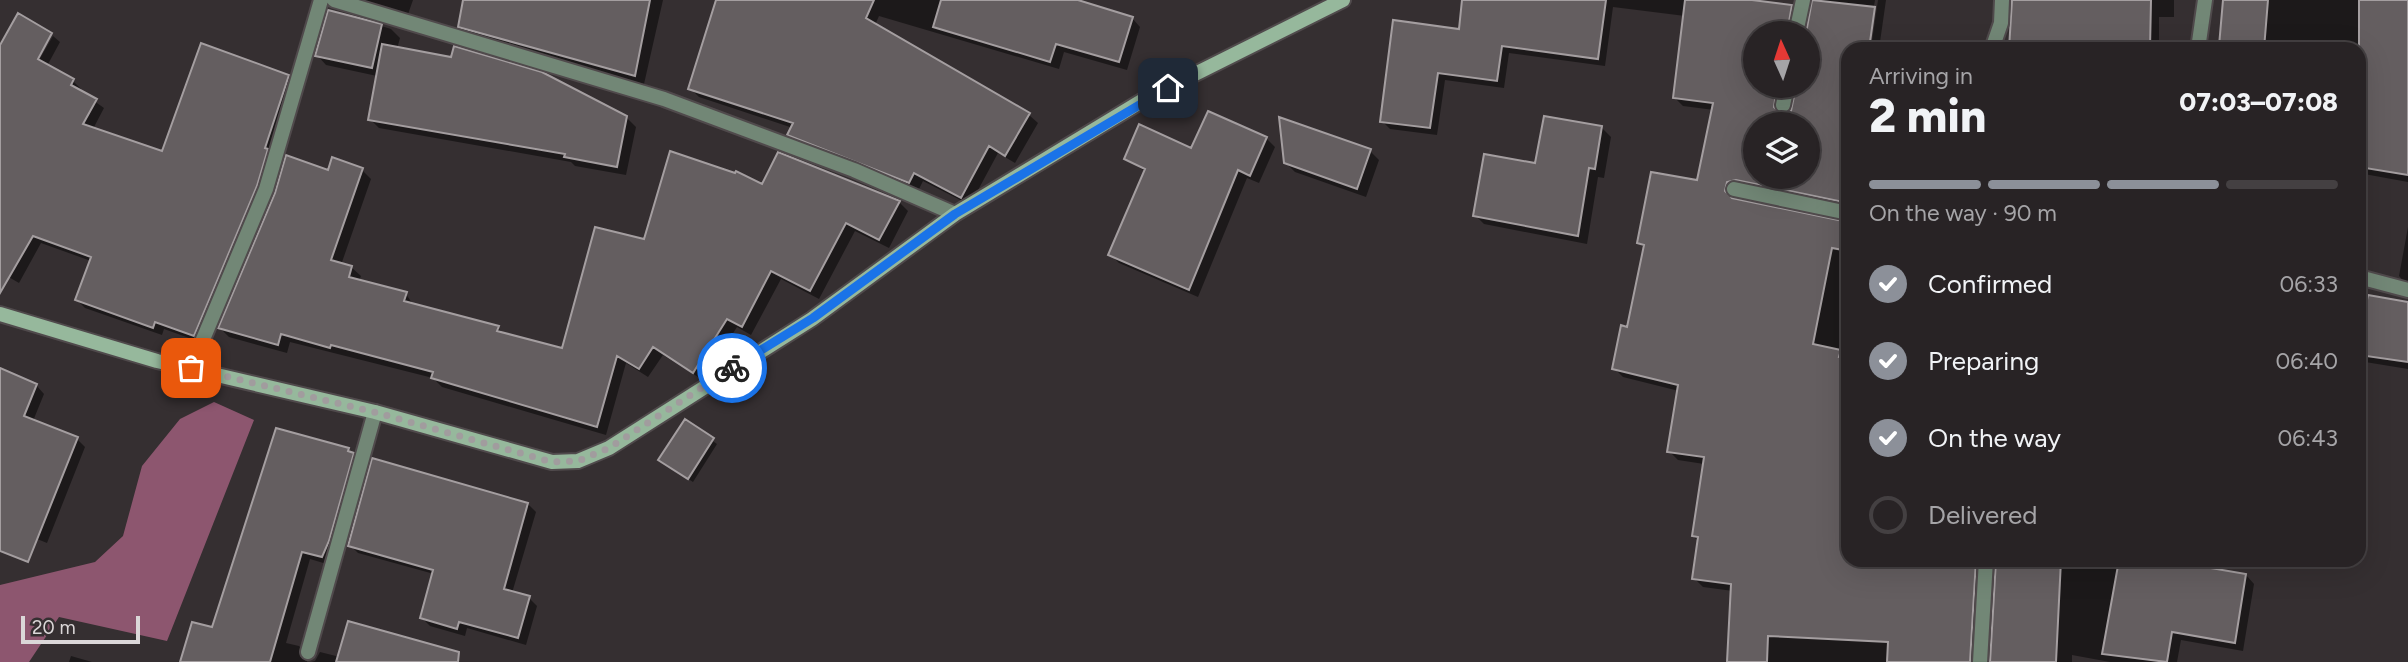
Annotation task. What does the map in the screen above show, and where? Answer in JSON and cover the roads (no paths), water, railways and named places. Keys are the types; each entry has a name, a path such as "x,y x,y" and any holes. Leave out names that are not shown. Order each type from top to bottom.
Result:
{"street":[{"path":"191,368 266,189 321,0"},
{"path":"334,0 664,99 854,170 955,214"},
{"path":"0,314 191,368 374,412 552,462 578,461 609,448 813,318 955,214 1145,99 1343,0"},
{"path":"1799,21 1803,0"},
{"path":"1994,42 2001,23 2002,0"},
{"path":"2199,42 2206,0"},
{"path":"1783,105 1784,98"},
{"path":"1734,189 1841,212"},
{"path":"2366,279 2408,290"},
{"path":"308,652 374,412"},
{"path":"1980,662 1986,567"}]}
